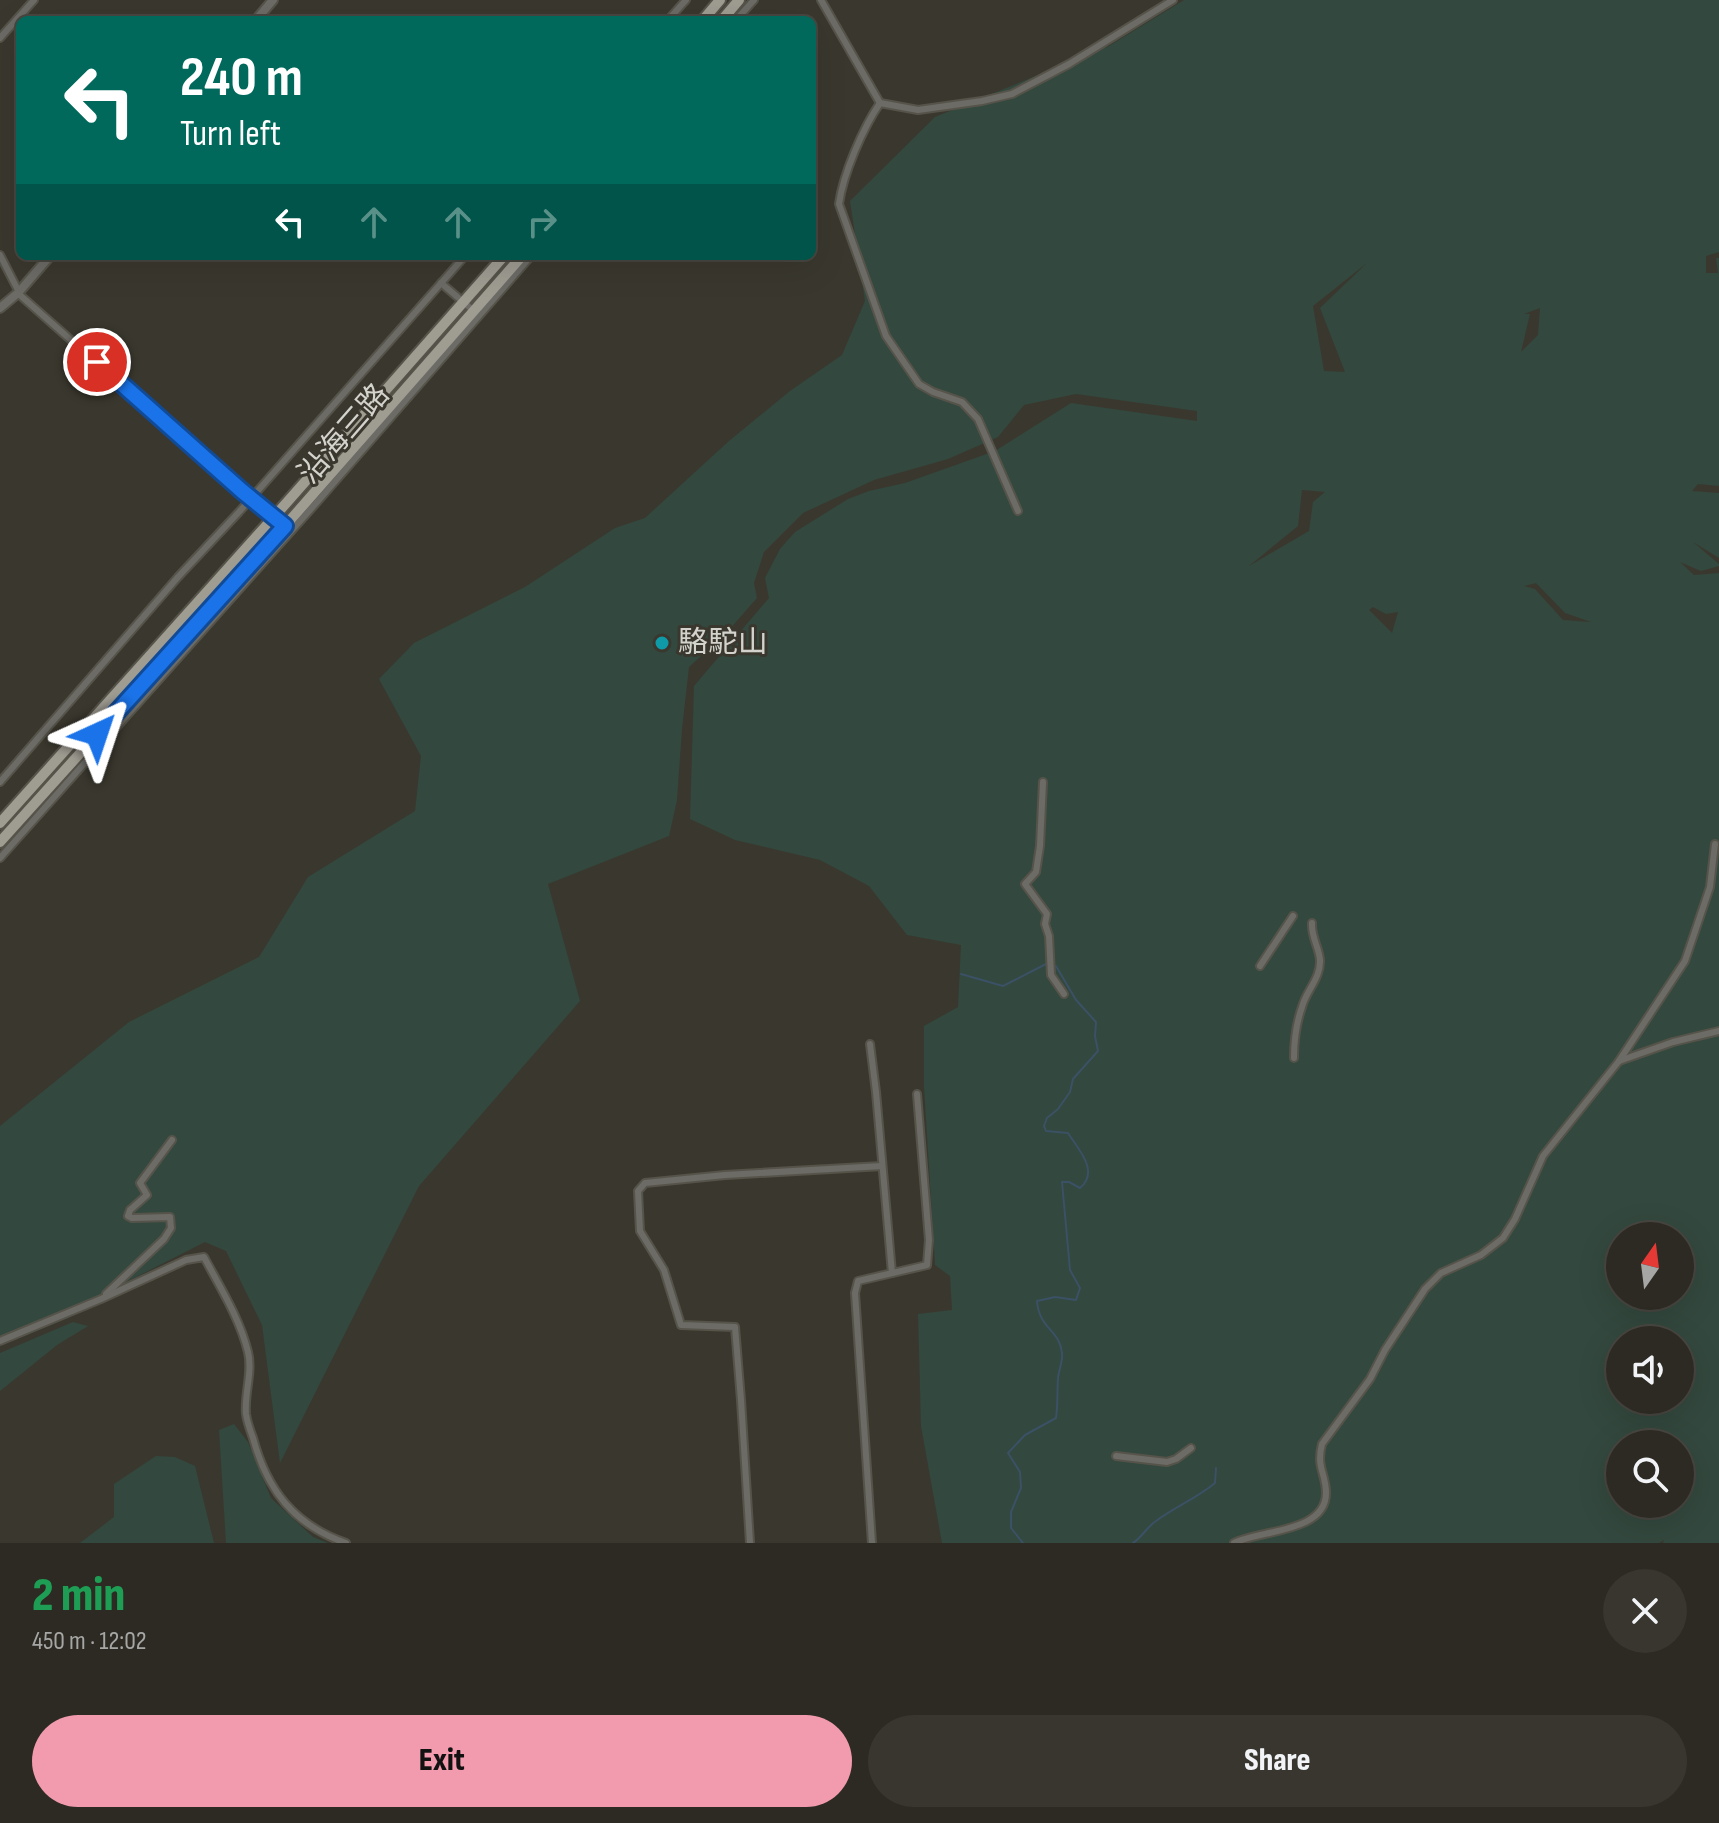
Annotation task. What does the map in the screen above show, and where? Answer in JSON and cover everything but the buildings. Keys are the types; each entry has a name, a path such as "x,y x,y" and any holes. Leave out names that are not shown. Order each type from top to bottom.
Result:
{"main road":[{"path":"706,16 720,0"},
{"path":"725,16 739,0"},
{"name":"沿海三路","path":"2,821 501,260"},
{"name":"沿海三路","path":"0,842 16,831 248,573 477,313 519,260"}],"street":[{"path":"20,16 34,0"},
{"path":"259,16 273,0"},
{"path":"672,16 686,0"},
{"path":"740,16 754,0"},
{"path":"821,0 880,103 918,110 1012,94 1069,64 1173,0"},
{"path":"0,38 16,20"},
{"path":"880,103 870,118 841,188 839,204 886,336 919,384 962,402 978,419 1018,511"},
{"path":"0,255 18,293 288,528"},
{"path":"0,308 18,293 47,260"},
{"name":"沿海三路","path":"0,782 178,577 461,260"},
{"name":"沿海三路","path":"477,313 527,260"},
{"path":"441,283 477,313"},
{"path":"387,390 400,401"},
{"path":"234,562 248,573"},
{"path":"163,642 176,653"},
{"path":"103,708 116,720"},
{"path":"55,762 68,773"},
{"path":"1043,782 1036,872 1025,884 1047,914 1045,924 1049,936 1051,975 1064,994"},
{"path":"2,821 16,831"},
{"name":"沿海三路","path":"0,858 16,831"},
{"path":"1234,1543 1244,1538 1286,1530 1319,1513 1327,1496 1318,1457 1322,1444 1364,1387 1425,1289 1441,1273 1481,1255 1503,1238 1515,1219 1543,1156 1619,1061 1685,961 1710,887 1715,844"},
{"path":"1260,966 1293,916"},
{"path":"1294,1058 1294,1037 1302,1007 1317,977 1320,960 1311,931 1312,923"},
{"path":"1619,1061 1660,1045 1719,1031"},
{"path":"870,1044 892,1273"},
{"path":"872,1543 855,1293 858,1281 927,1265 929,1240 917,1094"},
{"path":"101,1299 164,1239 171,1228 170,1217 128,1216 130,1210 147,1195 140,1183 172,1140"},
{"path":"750,1543 735,1327 681,1325 664,1270 640,1231 638,1191 645,1183 882,1166"},
{"path":"0,1341 186,1260 204,1257 233,1313 248,1354 246,1414 258,1457 275,1493 299,1518 346,1543"},
{"path":"1116,1456 1167,1462 1191,1448"}],"green space":[{"path":"1184,0 1719,0 1719,252 1706,256 1706,273 1718,273 1716,258 1719,258 1719,486 1698,484 1692,491 1719,493 1719,558 1693,542 1719,566 1701,571 1680,562 1694,575 1719,573 1719,1543 1663,1543 1664,1540 1659,1543 942,1543 921,1426 918,1314 952,1310 950,1276 935,1265 924,1087 924,1026 958,1007 961,945 907,935 869,886 820,860 735,840 690,819 694,686 769,598 765,578 780,549 795,532 848,499 905,483 995,451 1071,403 1197,421 1197,411 1076,394 1024,405 998,437 948,459 874,480 803,513 764,552 754,583 757,598 728,631 689,667 677,800 669,836 548,884 580,1001 419,1186 280,1463 262,1325 226,1251 205,1242 89,1301 0,1337 0,1126 129,1022 259,957 308,877 415,811 421,756 379,679 414,643 525,587 615,528 645,518 729,441 790,391 842,355 865,301 850,201 935,117 1109,46","holes":["1367,263 1320,308 1345,372 1324,371 1313,306","1540,308 1538,335 1521,352 1530,314 1524,314","1302,490 1325,492 1313,502 1309,531 1249,566 1298,526","1536,583 1565,613 1591,622 1563,620 1535,589 1524,586","1373,607 1386,614 1398,612 1392,633 1369,610"]},
{"path":"73,1322 88,1326 57,1345 0,1391 0,1353"},
{"path":"234,1424 248,1442 271,1498 313,1537 328,1543 226,1543 219,1430"},
{"path":"156,1456 175,1457 195,1466 214,1543 80,1543 114,1517 114,1484"}],"waterway":[{"path":"961,974 1003,986 1046,964"},
{"path":"1023,1543 1011,1528 1011,1512 1021,1488 1020,1472 1008,1453 1025,1435 1056,1418 1062,1353 1058,1339 1041,1318 1037,1301 1055,1297 1076,1300 1080,1288 1070,1270 1062,1182 1080,1188 1088,1174 1085,1160 1068,1133 1046,1131 1044,1126 1047,1118 1070,1092 1073,1079 1098,1051 1096,1022 1076,1000 1056,966"},
{"path":"1133,1543 1156,1521 1215,1483 1216,1468"}],"place":[{"name":"駱駝山","path":"662,643"}],"route":[{"path":"97,362 285,526 97,734"}]}
